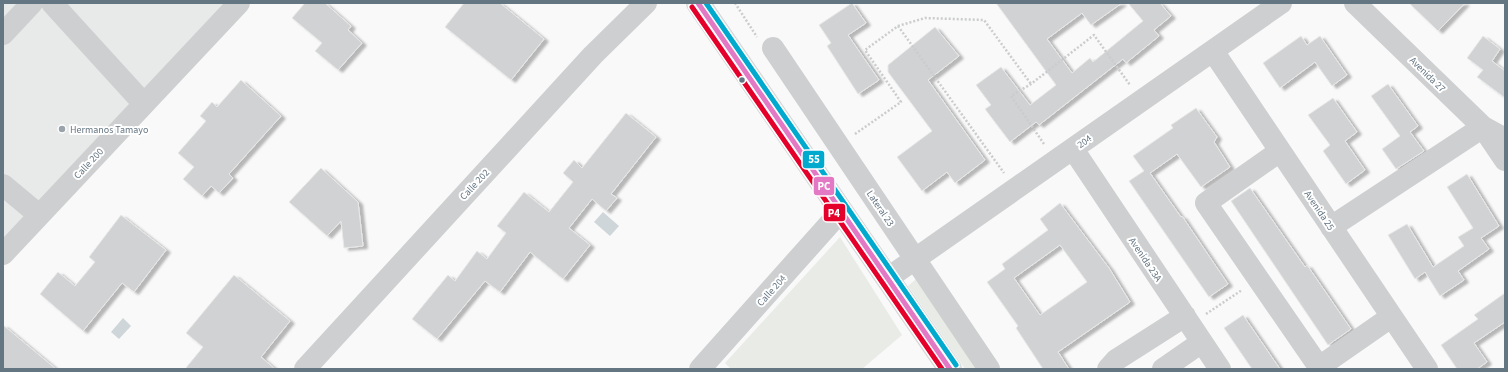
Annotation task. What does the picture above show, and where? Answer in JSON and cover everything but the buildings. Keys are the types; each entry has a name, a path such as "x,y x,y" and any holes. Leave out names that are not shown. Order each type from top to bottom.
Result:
{"main road":[{"path":"698,3 950,369"}],"street":[{"path":"3,34 32,3"},
{"path":"52,3 144,104"},
{"name":"Calle 200","path":"3,254 239,3"},
{"name":"Calle 202","path":"305,369 593,55 646,3"},
{"name":"204","path":"888,278 1281,3"},
{"name":"Avenida 27","path":"1355,3 1483,127 1505,139"},
{"name":"Lateral 23","path":"773,48 989,369"},
{"name":"Avenida 25","path":"1213,51 1427,369"},
{"path":"1330,227 1483,127 1505,160"},
{"path":"1280,152 1206,203 1319,367 1391,317"},
{"name":"Avenida 23A","path":"1064,155 1188,320 1220,369"},
{"path":"3,185 39,215"},
{"name":"Calle 204","path":"700,369 841,211"},
{"path":"1108,369 1116,360 1188,320"},
{"path":"1164,369 1202,342"}],"path":[{"path":"838,146 901,102 865,50 898,26 925,18 984,20 1031,84"},
{"path":"898,26 1016,188"},
{"path":"1064,155 1011,96 1031,84 1094,35 1142,101"},
{"path":"1188,320 1259,279"}],"shaded area":[{"name":"Hermanos Tamayo","path":"3,3 239,3 3,254"},
{"path":"603,212 619,226 610,236 594,222"},
{"path":"840,237 902,335 862,369 731,369 725,363"},
{"path":"916,279 978,369 965,369 908,286"},
{"path":"123,318 131,326 119,339 111,332"}],"transit line":[{"name":"PC","path":"698,3 950,369"},
{"name":"55","path":"706,3 956,365"},
{"name":"P4","path":"692,7 942,369"}],"place":[{"name":"Hermanos Tamayo","path":"62,129"}]}
